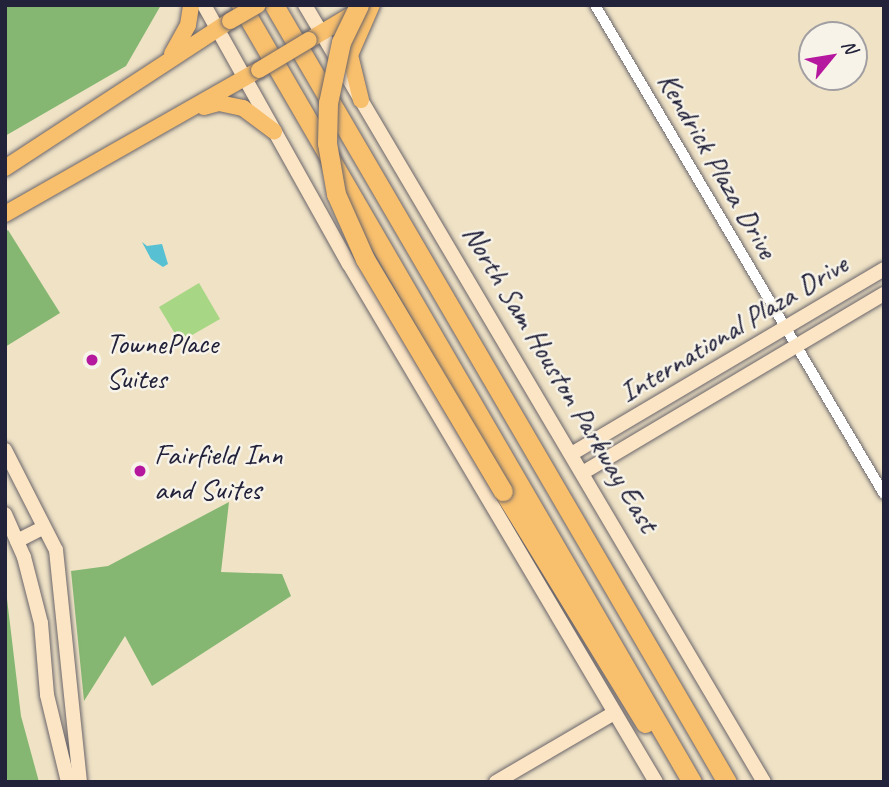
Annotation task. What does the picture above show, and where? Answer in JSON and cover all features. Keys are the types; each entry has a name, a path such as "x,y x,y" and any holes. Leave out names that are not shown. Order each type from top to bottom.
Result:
{"highway":[{"name":"North Sam Houston Parkway East","path":"274,5 727,782"},
{"path":"359,5 341,42 328,103 327,143 336,194 365,259 503,491 640,715 687,782"},
{"path":"230,18 692,782"}],"main road":[{"path":"169,58 188,25 191,5"},
{"path":"204,5 230,18"},
{"path":"5,168 230,18 258,5"},
{"name":"North Sam Houston Parkway East","path":"305,5 315,37 361,100 573,453 764,782"},
{"path":"5,214 191,111 370,5"},
{"path":"361,100 350,55 370,5"},
{"path":"230,18 244,79 656,782"},
{"path":"191,111 219,103 233,105 262,119 274,131"},
{"name":"International Plaza Drive","path":"573,453 884,269"},
{"name":"International Plaza Drive","path":"584,472 884,294"},
{"path":"5,450 56,550 80,782"},
{"path":"5,514 17,541 41,624 47,695 68,782"},
{"path":"17,541 44,527"},
{"path":"496,782 614,713"}],"street":[{"name":"Kendrick Plaza Drive","path":"596,5 884,494"}],"green space":[{"path":"5,5 161,5 126,66 5,136"},
{"path":"8,230 60,313 5,347 5,232"},
{"path":"199,283 220,319 180,342 159,307"},
{"path":"229,502 221,572 282,574 291,596 152,686 125,636 84,701 71,571 108,566"},
{"path":"5,582 21,716 39,782 9,782 5,777"}],"water":[{"path":"142,242 147,246 162,244 168,264 163,267 151,259"}],"place":[{"name":"TownePlace Suites","path":"92,360"},
{"name":"Fairfield Inn and Suites","path":"140,471"}]}
